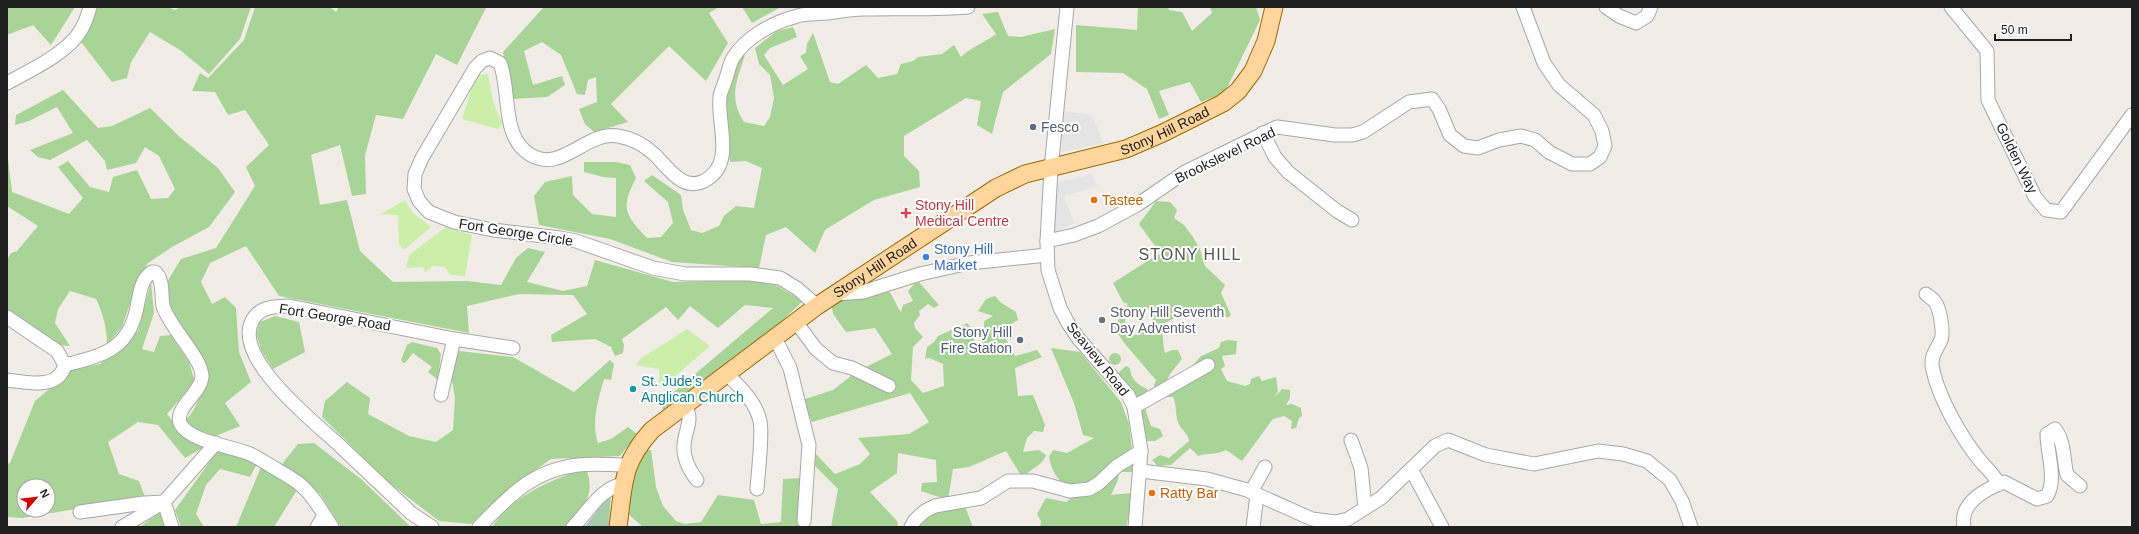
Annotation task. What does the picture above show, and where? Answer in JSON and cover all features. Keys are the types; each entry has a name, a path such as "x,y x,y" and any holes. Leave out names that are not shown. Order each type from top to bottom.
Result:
{"main road":[{"name":"Stony Hill Road","path":"620,526 627,465 636,448 652,430 817,306 996,188 1025,174 1051,169 1126,149 1163,133 1223,103 1238,91 1253,71 1266,41 1274,7"}],"street":[{"path":"7,83 48,59 75,39 81,31 90,7"},
{"name":"Fort George Circle","path":"817,306 798,289 780,278 750,274 685,274 653,268 560,238 493,230 454,222 429,212 419,201 414,189 415,174 422,158 475,68 482,61 490,58 500,62 503,70 506,102 514,133 523,149 538,160 556,160 598,138 617,135 636,141 654,154 676,177 688,184 702,182 715,174 723,160 720,97 733,59 745,44 765,29 795,16 864,9 925,10 968,7"},
{"name":"Seaview Road","path":"1067,7 1051,169 1046,241 1048,270 1060,308 1068,323 1078,338 1128,395 1134,407 1141,471 1135,513 1136,527"},
{"name":"Brookslevel Road","path":"1046,241 1074,235 1098,226 1137,205 1185,172 1227,153 1277,127 1335,135 1352,135 1363,132 1409,102 1432,99 1439,109 1450,135 1464,146 1478,148 1499,140 1521,136 1535,140 1549,152 1572,164 1590,164 1600,158 1605,146 1602,131 1594,115 1559,86 1544,63 1523,7"},
{"path":"1606,7 1619,16 1636,22 1648,16 1651,7"},
{"name":"Golden Way","path":"1951,7 1988,51 1988,100 2035,197 2046,210 2061,212 2132,115"},
{"path":"1263,133 1275,157 1288,172 1337,211 1352,220"},
{"path":"835,294 863,292 920,274 969,263 1047,255"},
{"path":"65,365 98,357 120,343 130,331 136,316 140,291 145,278 152,272 155,272 160,277 161,295 165,311 175,330 199,365 202,376 200,386 179,415 180,422 185,430 216,443 250,454 297,482 310,495 332,527"},
{"path":"1926,294 1935,302 1940,319 1942,337 1933,354 1932,364 1936,384 1966,440 1982,463 1994,474 1999,484"},
{"name":"Fort George Road","path":"432,527 411,513 274,383 255,355 250,342 249,328 256,314 269,307 289,306 454,339 513,348"},
{"path":"7,317 57,350 63,358 65,365 63,372 57,378 48,382 36,383 7,380"},
{"path":"796,322 816,349 833,363 852,368 890,386"},
{"path":"775,338 790,368 809,445 804,521"},
{"path":"441,395 454,339"},
{"path":"1134,407 1208,365"},
{"path":"727,374 744,391 756,409 761,422 757,489"},
{"path":"685,405 690,415 684,446 689,470 697,480"},
{"path":"1964,527 1964,514 1970,504 1982,492 2004,482 2028,496 2037,499 2047,496 2052,488 2047,448 2047,434 2055,429 2060,435 2067,475 2080,486"},
{"path":"1351,440 1361,468 1365,508"},
{"path":"1141,471 1207,479 1254,493 1312,519 1335,522 1348,518 1381,498 1435,446 1448,440 1486,455 1534,464 1598,451 1623,454 1647,461 1670,480 1682,501 1691,527"},
{"path":"122,527 164,502 216,443"},
{"path":"911,527 915,520 925,511 936,506 981,498 1008,481 1033,482 1070,492 1089,489 1098,484 1117,466 1140,451"},
{"path":"479,527 514,492 537,476 558,468 580,465 627,465"},
{"path":"1253,527 1254,493 1265,467"},
{"path":"1411,468 1442,527"},
{"path":"573,527 605,490 624,484"},
{"path":"80,512 144,503 164,502"},
{"path":"164,502 172,527"},
{"path":"317,527 324,516"}],"green space":[{"path":"7,7 75,7 51,45 33,25 7,35"},
{"path":"98,7 168,7 175,10 181,7 251,7 240,39 209,74 180,50 150,32 131,62 127,78 112,82 81,42"},
{"path":"255,7 330,7 336,12 339,7 489,7 486,8 457,65 436,54 403,119 376,115 365,155 366,194 352,196 340,145 311,155 320,205 347,200 360,251 393,282 467,281 501,285 516,258 528,248 545,252 527,282 563,291 587,286 595,260 673,282 767,280 803,301 750,351 663,414 662,402 773,308 745,305 718,328 690,306 678,320 666,307 622,339 624,345 623,353 615,356 611,347 595,339 552,342 551,335 587,314 573,295 519,294 467,306 469,333 279,296 246,246 210,263 201,282 212,304 225,297 236,308 239,352 251,382 225,403 240,426 213,437 191,430 183,422 192,413 195,407 206,376 166,303 167,282 181,259 216,248 255,186 246,167 269,145 245,110 228,115 215,92 192,91 200,73 208,78 244,40"},
{"path":"544,7 719,7 709,13 728,43 706,81 669,46 611,104 628,122 594,132 585,124 579,109 597,102 596,77 588,80 585,95 577,94 561,55 542,42 524,51 533,85 562,76 565,85 547,97 513,99 503,52"},
{"path":"742,7 779,7 779,8 752,23"},
{"path":"1138,7 1168,7 1169,10 1182,12 1192,31 1212,13 1210,7 1256,7 1260,20 1225,92 1201,102 1190,82 1159,91 1169,115 1159,119 1147,89 1123,73 1076,72 1076,25 1137,30"},
{"path":"998,12 1008,36 1021,37 1055,29 1051,54 1003,92 992,134 977,125 981,101 966,98 904,136 904,156 919,171 920,187 874,200 825,230 815,253 786,227 766,235 759,268 672,262 610,239 539,225 534,196 545,182 572,176 573,195 592,214 616,217 616,178 603,177 584,172 584,162 616,162 630,165 636,178 628,197 627,211 634,223 647,238 661,237 673,223 668,202 644,181 652,175 681,195 683,210 691,230 702,233 719,226 724,216 736,206 754,208 762,168 746,161 730,162 727,142 726,91 739,58 745,55 737,81 735,97 736,105 744,122 764,126 770,117 774,98 770,75 759,64 755,48 777,31 793,27 797,37 770,48 764,55 783,85 808,69 800,56 806,53 807,44 813,33 830,82 838,84 866,65 878,78 897,74 901,64 913,61 918,57 942,54 954,45 961,57 969,50 996,34 982,14"},
{"path":"488,74 493,101 502,123 498,129 462,119 472,87 480,75"},
{"path":"63,90 98,128 112,126 150,108 181,138 218,168 235,192 209,227 172,247 148,263 138,280 122,327 107,345 104,321 96,299 70,291 58,309 55,323 70,346 57,345 7,313 7,260 11,253 17,251 38,226 7,206 7,151 12,192 69,214 83,198 58,167 68,161 90,187 109,192 113,177 137,170 151,199 168,198 175,189 159,156 145,147 136,163 107,170 105,161 87,140 50,160 38,157 30,150 73,133 57,107 29,121 15,125 16,115"},
{"path":"405,200 413,213 431,227 404,250 399,244 398,215 381,214"},
{"path":"1156,201 1170,202 1177,210 1174,218 1184,225 1193,237 1200,249 1205,266 1225,285 1221,293 1231,315 1229,317 1203,317 1187,311 1177,310 1177,317 1161,325 1165,353 1172,350 1178,350 1182,359 1170,374 1161,393 1155,392 1154,385 1156,380 1125,344 1114,328 1128,304 1123,302 1113,283 1160,253 1139,224","holes":["1140,307 1154,311 1151,328 1132,336 1125,324 1129,312 1138,312"]},
{"path":"446,227 472,235 465,276 450,275 445,267 433,266 426,272 423,267 406,268 409,255"},
{"path":"151,282 154,313 142,349 154,352 160,336 171,335 189,362 195,382 167,414 187,439 206,446 185,458 158,425 138,422 108,442 119,474 139,481 145,497 56,512 56,478 16,478 16,518 7,517 7,464 10,463 35,401 72,370 100,364 138,331"},
{"path":"919,282 939,305 934,308 928,304 919,311 920,315 914,323 915,328 923,337 913,347 911,380 923,393 944,386 943,364 929,358 925,359 927,347 934,342 938,336 967,323 974,331 974,343 979,346 984,336 984,321 993,316 978,311 986,299 995,296 1000,302 1016,312 1018,320 1001,330 1015,356 1037,350 1042,357 1015,368 1018,396 1033,395 1045,425 1043,432 1034,431 1027,438 1023,452 1039,450 1046,455 1040,464 1025,475 1026,478 1020,474 1006,451 969,467 953,469 948,500 921,491 922,483 937,482 936,460 898,453 897,473 870,492 897,521 898,527 831,527 838,489 815,466 814,452 835,474 860,464 870,454 858,438 909,434 929,422 910,393 812,422 802,400 833,390 856,372 892,354 875,328 846,332 833,314 832,307 837,302 885,288 891,294 901,312 903,305 913,301 908,291 915,283"},
{"path":"275,316 299,322 305,352 273,369 261,350 256,333 260,322"},
{"path":"687,329 710,346 672,379 659,384 659,369 636,365 640,359"},
{"path":"1228,340 1237,341 1236,354 1222,356 1225,366 1221,369 1227,381 1245,386 1250,384 1251,379 1259,376 1262,381 1276,377 1278,391 1275,397 1282,389 1290,390 1290,398 1286,405 1292,404 1301,408 1302,416 1299,418 1296,428 1291,429 1292,421 1284,416 1273,419 1242,461 1226,450 1218,453 1198,456 1190,448 1171,465 1158,466 1152,460 1160,455 1169,458 1189,441 1178,422 1173,397 1165,397 1201,356 1219,348 1221,342"},
{"path":"412,342 437,348 441,354 438,380 428,372 432,367 413,353 405,363 403,363 401,360 407,345"},
{"path":"1051,348 1080,352 1121,402 1129,424 1132,450 1099,479 1089,485 1081,487 1067,486 1062,482 1054,472 1049,457 1053,450 1067,453 1094,438 1083,435 1074,403"},
{"path":"459,351 513,357 574,392 610,360 614,364 611,380 604,379 596,411 595,428 598,443 611,439 628,427 637,434 620,456 551,459 508,489 471,524 439,521 388,482 322,417 325,401 347,382 370,398 368,414 409,436 436,442 453,430 455,398 451,374"},
{"path":"1113,353 1117,353 1121,359 1117,365 1113,365 1109,361 1109,357"},
{"path":"1126,366 1130,368 1131,375 1135,381 1147,389 1148,394 1134,397 1117,376"},
{"path":"1145,408 1151,426 1160,429 1163,436 1155,441 1147,441 1143,432 1139,412"},
{"path":"314,443 361,479 411,527 341,527 320,494 282,464 298,444"},
{"path":"218,450 257,464 250,477 220,469 206,485 196,514 204,527 181,527 175,510"},
{"path":"640,450 651,450 656,487 663,506 676,521 685,524 701,522 718,495 754,500 761,524 781,522 783,479 801,478 798,512 802,527 643,527 627,513 629,489"},
{"path":"1133,460 1132,472 1119,472 1118,480 1111,495 1130,493 1130,511 1126,527 1040,527 1041,521 1037,514 1046,498 1066,502 1078,493"},
{"path":"261,467 297,490 274,527 236,527"},
{"path":"586,468 590,486 589,494 583,507 566,527 492,527 511,506 522,497 546,484"},
{"path":"611,492 609,527 584,527 587,524"},
{"path":"964,504 973,527 915,527 936,509"},
{"path":"160,512 166,527 140,527"}],"shaded area":[{"path":"1064,111 1092,115 1103,143 1061,152"},
{"path":"1092,174 1097,186 1064,196 1074,224 1054,232 1056,183"}],"place":[{"name":"Fesco","path":"1033,127"},
{"name":"Tastee","path":"1094,200"},
{"name":"Stony Hill Medical Centre","path":"906,213"},
{"name":"Stony Hill Market","path":"926,257"},
{"name":"Stony Hill Seventh Day Adventist","path":"1102,320"},
{"name":"Stony Hill Fire Station","path":"1020,340"},
{"name":"St. Jude's Anglican Church","path":"633,389"},
{"name":"Ratty Bar","path":"1152,493"}],"district":[{"name":"STONY HILL","path":"1190,254"}]}
